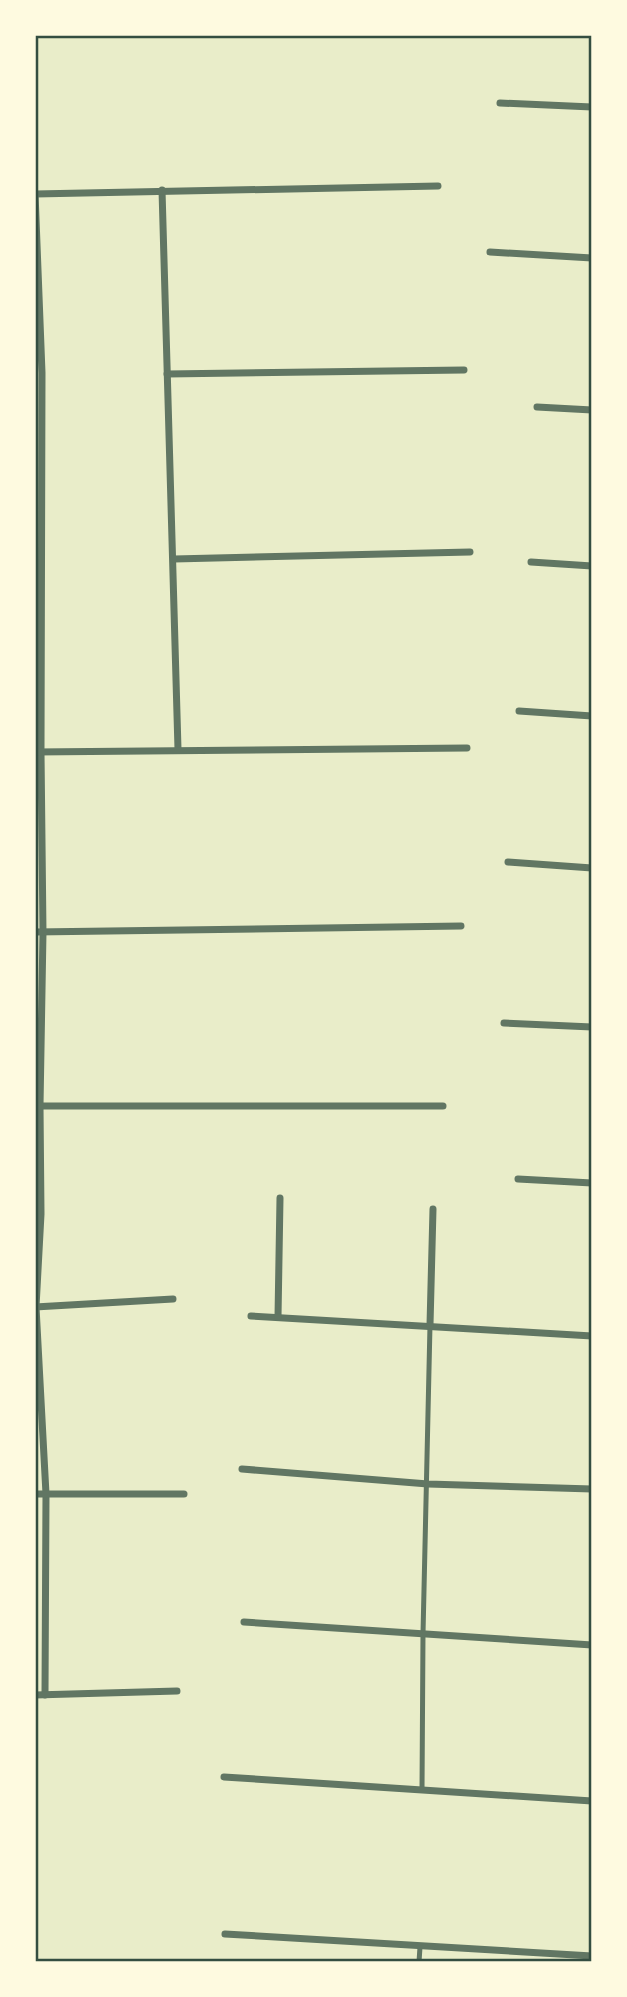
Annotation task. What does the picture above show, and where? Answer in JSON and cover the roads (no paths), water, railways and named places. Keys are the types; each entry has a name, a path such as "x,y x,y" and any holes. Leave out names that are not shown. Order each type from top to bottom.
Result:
{"street":[{"path":"500,103 592,107"},
{"path":"45,1695 46,1494 35,1307 41,1214 37,1106 39,372 35,194 438,186"},
{"path":"162,190 178,749"},
{"path":"490,252 592,258"},
{"path":"167,374 464,370"},
{"path":"537,407 592,410"},
{"path":"174,559 470,552"},
{"path":"531,562 592,566"},
{"path":"519,711 592,716"},
{"path":"38,752 467,748"},
{"path":"508,862 592,869"},
{"path":"39,932 461,926"},
{"path":"503,1023 592,1027"},
{"path":"37,1106 443,1106"},
{"path":"518,1179 592,1183"},
{"path":"278,1317 280,1198"},
{"path":"430,1325 433,1209"},
{"path":"35,1307 173,1299"},
{"path":"251,1316 592,1336"},
{"path":"242,1469 428,1485 592,1489"},
{"path":"35,1494 184,1494"},
{"path":"244,1622 592,1645"},
{"path":"35,1695 177,1691"},
{"path":"224,1777 592,1801"},
{"path":"225,1934 592,1956"}],"lane":[{"path":"422,1790 430,1325"},
{"path":"419,1962 420,1947"}]}
